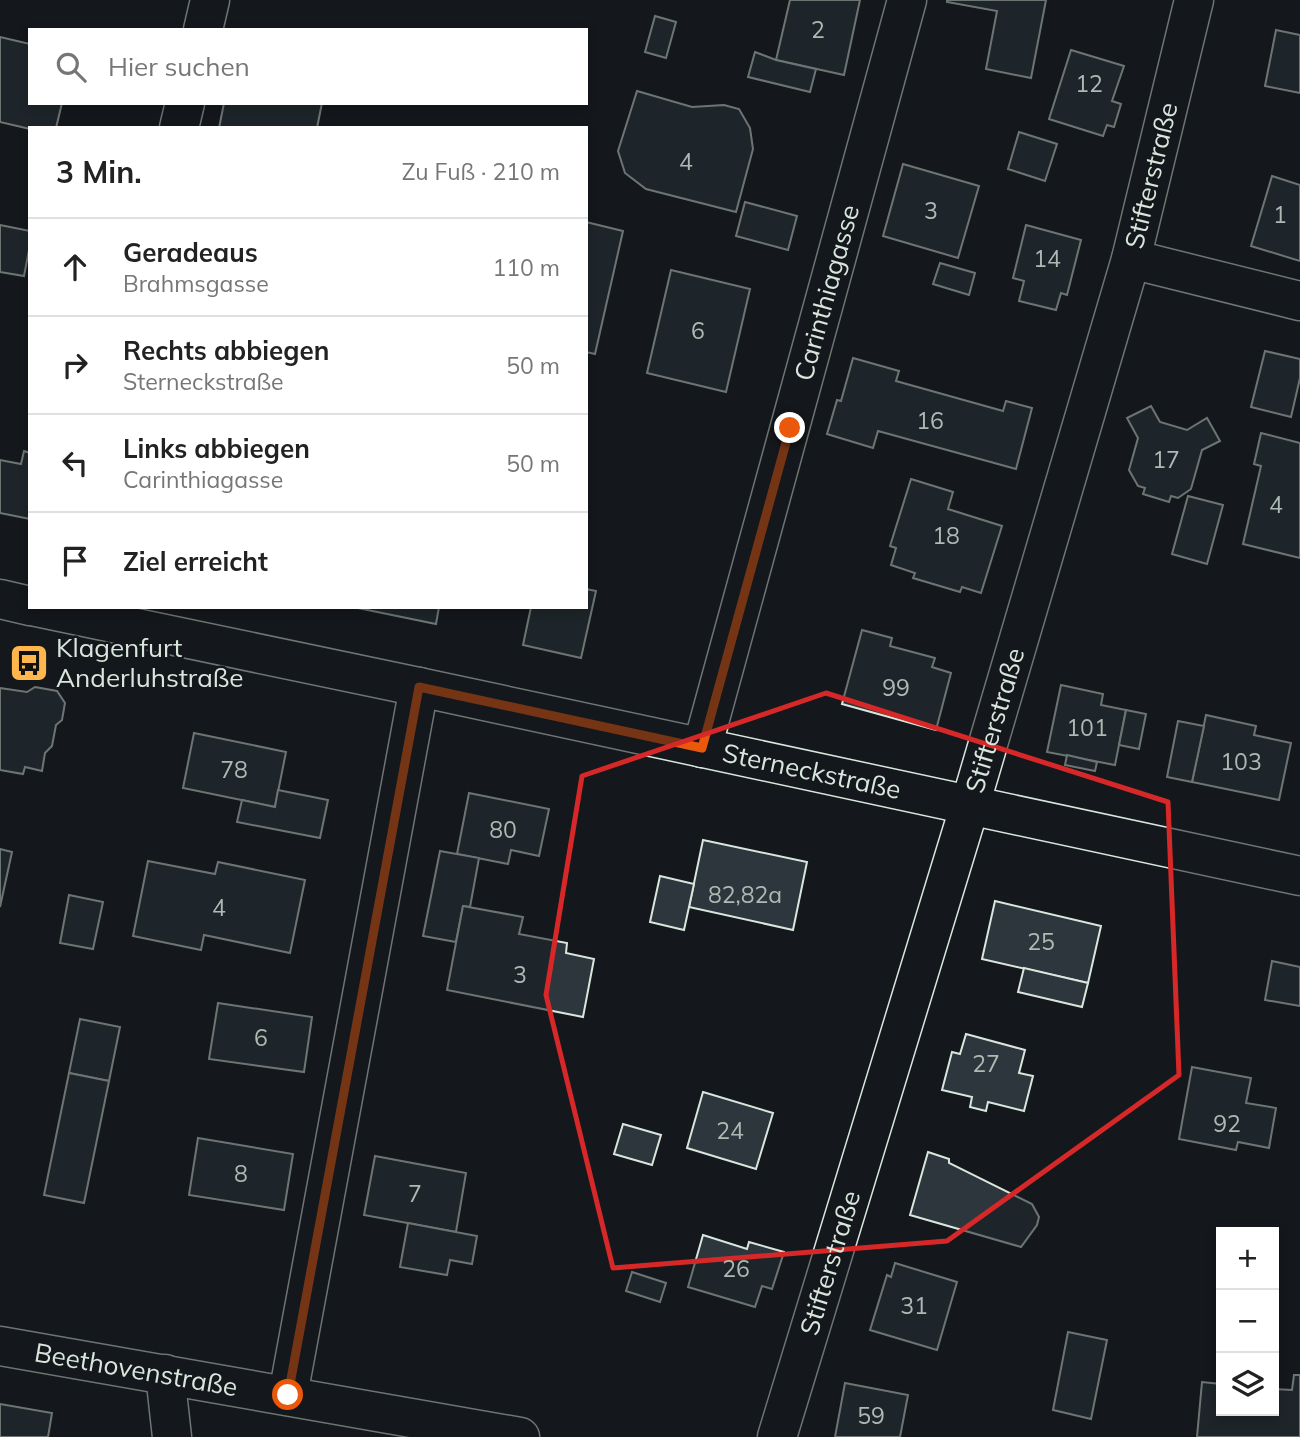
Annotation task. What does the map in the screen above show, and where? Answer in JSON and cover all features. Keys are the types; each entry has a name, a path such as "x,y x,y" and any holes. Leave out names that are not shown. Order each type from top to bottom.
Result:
{"street":[{"path":"203,28 210,0"},
{"name":"Carinthiagasse","path":"702,748 907,0"},
{"name":"Stifterstraße","path":"777,1437 970,805 1130,260 1195,0"},
{"path":"179,126 185,105"},
{"path":"1130,260 1300,301"},
{"name":"Sterneckstraße","path":"0,599 28,605"},
{"name":"Sterneckstraße","path":"50,609 1300,876"},
{"path":"288,1395 419,687"},
{"name":"Beethovenstraße","path":"0,1346 520,1437"},
{"path":"165,1374 172,1437"}],"highlighted area":[{"path":"826,693 1168,802 1179,1075 947,1241 613,1268 546,995 582,776"}],"building":[{"path":"790,0 860,0 844,75 776,60"},
{"path":"947,0 1046,0 1031,78 986,69 997,11"},
{"path":"655,16 676,22 666,58 645,52"},
{"path":"1276,30 1300,35 1300,93 1265,86"},
{"path":"0,37 28,44 28,105 62,105 56,126 28,126 28,129 0,122"},
{"path":"1071,50 1124,66 1112,101 1121,104 1114,127 1107,125 1103,136 1049,119"},
{"path":"755,52 816,69 810,92 748,77"},
{"path":"637,91 692,107 724,105 739,109 750,128 753,149 736,212 646,189 625,173 618,151"},
{"path":"224,105 322,105 317,126 219,126"},
{"path":"1019,132 1057,144 1045,181 1008,169"},
{"path":"903,164 979,186 958,258 883,236"},
{"path":"1272,176 1300,185 1300,261 1251,246"},
{"path":"745,202 797,216 788,250 736,236"},
{"path":"588,222 623,231 595,354 588,352"},
{"path":"0,225 28,231 28,255 24,276 0,272"},
{"path":"1026,225 1081,240 1067,295 1061,293 1056,310 1019,301 1024,281 1013,278"},
{"path":"940,263 975,273 969,295 933,284"},
{"path":"671,270 750,289 726,392 647,373"},
{"path":"1265,351 1300,359 1300,378 1291,417 1251,407"},
{"path":"853,358 899,371 896,381 1003,411 1006,401 1032,408 1016,469 878,431 873,448 827,434 837,400 841,401"},
{"path":"1151,406 1160,422 1187,430 1207,418 1220,441 1202,450 1191,489 1178,498 1171,496 1169,502 1143,494 1145,488 1138,486 1129,470 1138,438 1127,418"},
{"path":"1261,433 1300,443 1300,558 1243,544 1261,466 1254,464"},
{"path":"24,451 28,452 28,519 0,513 0,460 21,464"},
{"path":"911,479 953,492 948,509 1002,526 981,593 962,587 960,592 913,578 915,573 891,565 896,548 890,546"},
{"path":"1188,496 1223,505 1207,564 1172,554"},
{"path":"588,589 596,591 581,658 523,645 531,609 588,609"},
{"path":"363,609 439,609 436,624"},
{"path":"862,630 892,638 890,646 935,658 932,667 951,673 936,730 842,704"},
{"path":"1061,685 1103,694 1101,705 1126,710 1115,765 1047,752"},
{"path":"35,687 57,691 65,703 62,720 56,725 52,746 45,753 42,771 25,767 23,774 0,770 0,688 27,692"},
{"path":"1126,710 1146,714 1139,749 1119,745"},
{"path":"1206,715 1256,726 1254,735 1291,743 1279,800 1192,782"},
{"path":"1178,721 1204,726 1192,782 1167,777"},
{"path":"194,733 286,752 275,807 183,788"},
{"path":"1067,755 1097,762 1095,771 1065,765"},
{"path":"278,790 328,800 320,838 237,822 242,800 275,807"},
{"path":"469,793 549,809 539,856 511,850 508,864 457,854"},
{"path":"703,840 807,862 793,930 689,907"},
{"path":"0,849 12,852 0,907"},
{"path":"440,851 479,858 470,907 463,906 456,942 423,936"},
{"path":"148,861 215,874 218,862 305,880 290,953 204,935 201,950 133,936"},
{"path":"660,876 694,884 684,930 650,922"},
{"path":"69,895 103,902 93,949 60,943"},
{"path":"995,901 1101,926 1088,983 982,959"},
{"path":"463,906 523,917 519,934 567,943 566,953 594,959 583,1017 447,990"},
{"path":"1272,961 1300,967 1300,1006 1265,1000"},
{"path":"1024,968 1088,983 1082,1007 1018,992"},
{"path":"218,1003 312,1017 304,1072 209,1059"},
{"path":"80,1019 120,1027 109,1081 69,1073"},
{"path":"966,1034 1025,1050 1019,1073 1033,1076 1024,1111 988,1102 986,1111 970,1107 972,1097 942,1090 952,1052 960,1054"},
{"path":"1192,1067 1251,1078 1246,1103 1276,1108 1269,1148 1238,1142 1236,1150 1179,1139"},
{"path":"69,1073 109,1081 84,1203 44,1195"},
{"path":"703,1092 773,1113 756,1169 687,1148"},
{"path":"623,1124 661,1135 652,1165 614,1154"},
{"path":"198,1138 293,1154 284,1210 189,1195"},
{"path":"928,1152 949,1159 949,1163 1032,1204 1039,1217 1037,1225 1021,1247 910,1215"},
{"path":"375,1156 466,1173 456,1232 364,1215"},
{"path":"408,1223 477,1236 472,1264 450,1260 447,1275 400,1267"},
{"path":"703,1235 747,1249 749,1242 784,1252 772,1289 762,1286 755,1307 688,1287"},
{"path":"895,1263 957,1282 937,1350 870,1330 887,1275 891,1277"},
{"path":"632,1272 666,1283 660,1302 626,1291"},
{"path":"1068,1332 1107,1340 1091,1419 1053,1410"},
{"path":"1294,1375 1300,1375 1300,1437 1197,1437 1202,1382 1216,1383 1216,1416 1279,1416 1279,1389 1292,1390"},
{"path":"845,1383 908,1395 900,1437 835,1437"},
{"path":"0,1404 52,1413 48,1437 0,1437"}],"place":[{"name":"Klagenfurt Anderluhstraße","path":"29,663"}],"route":[{"path":"288,1395 419,687 702,748 790,428"}]}
